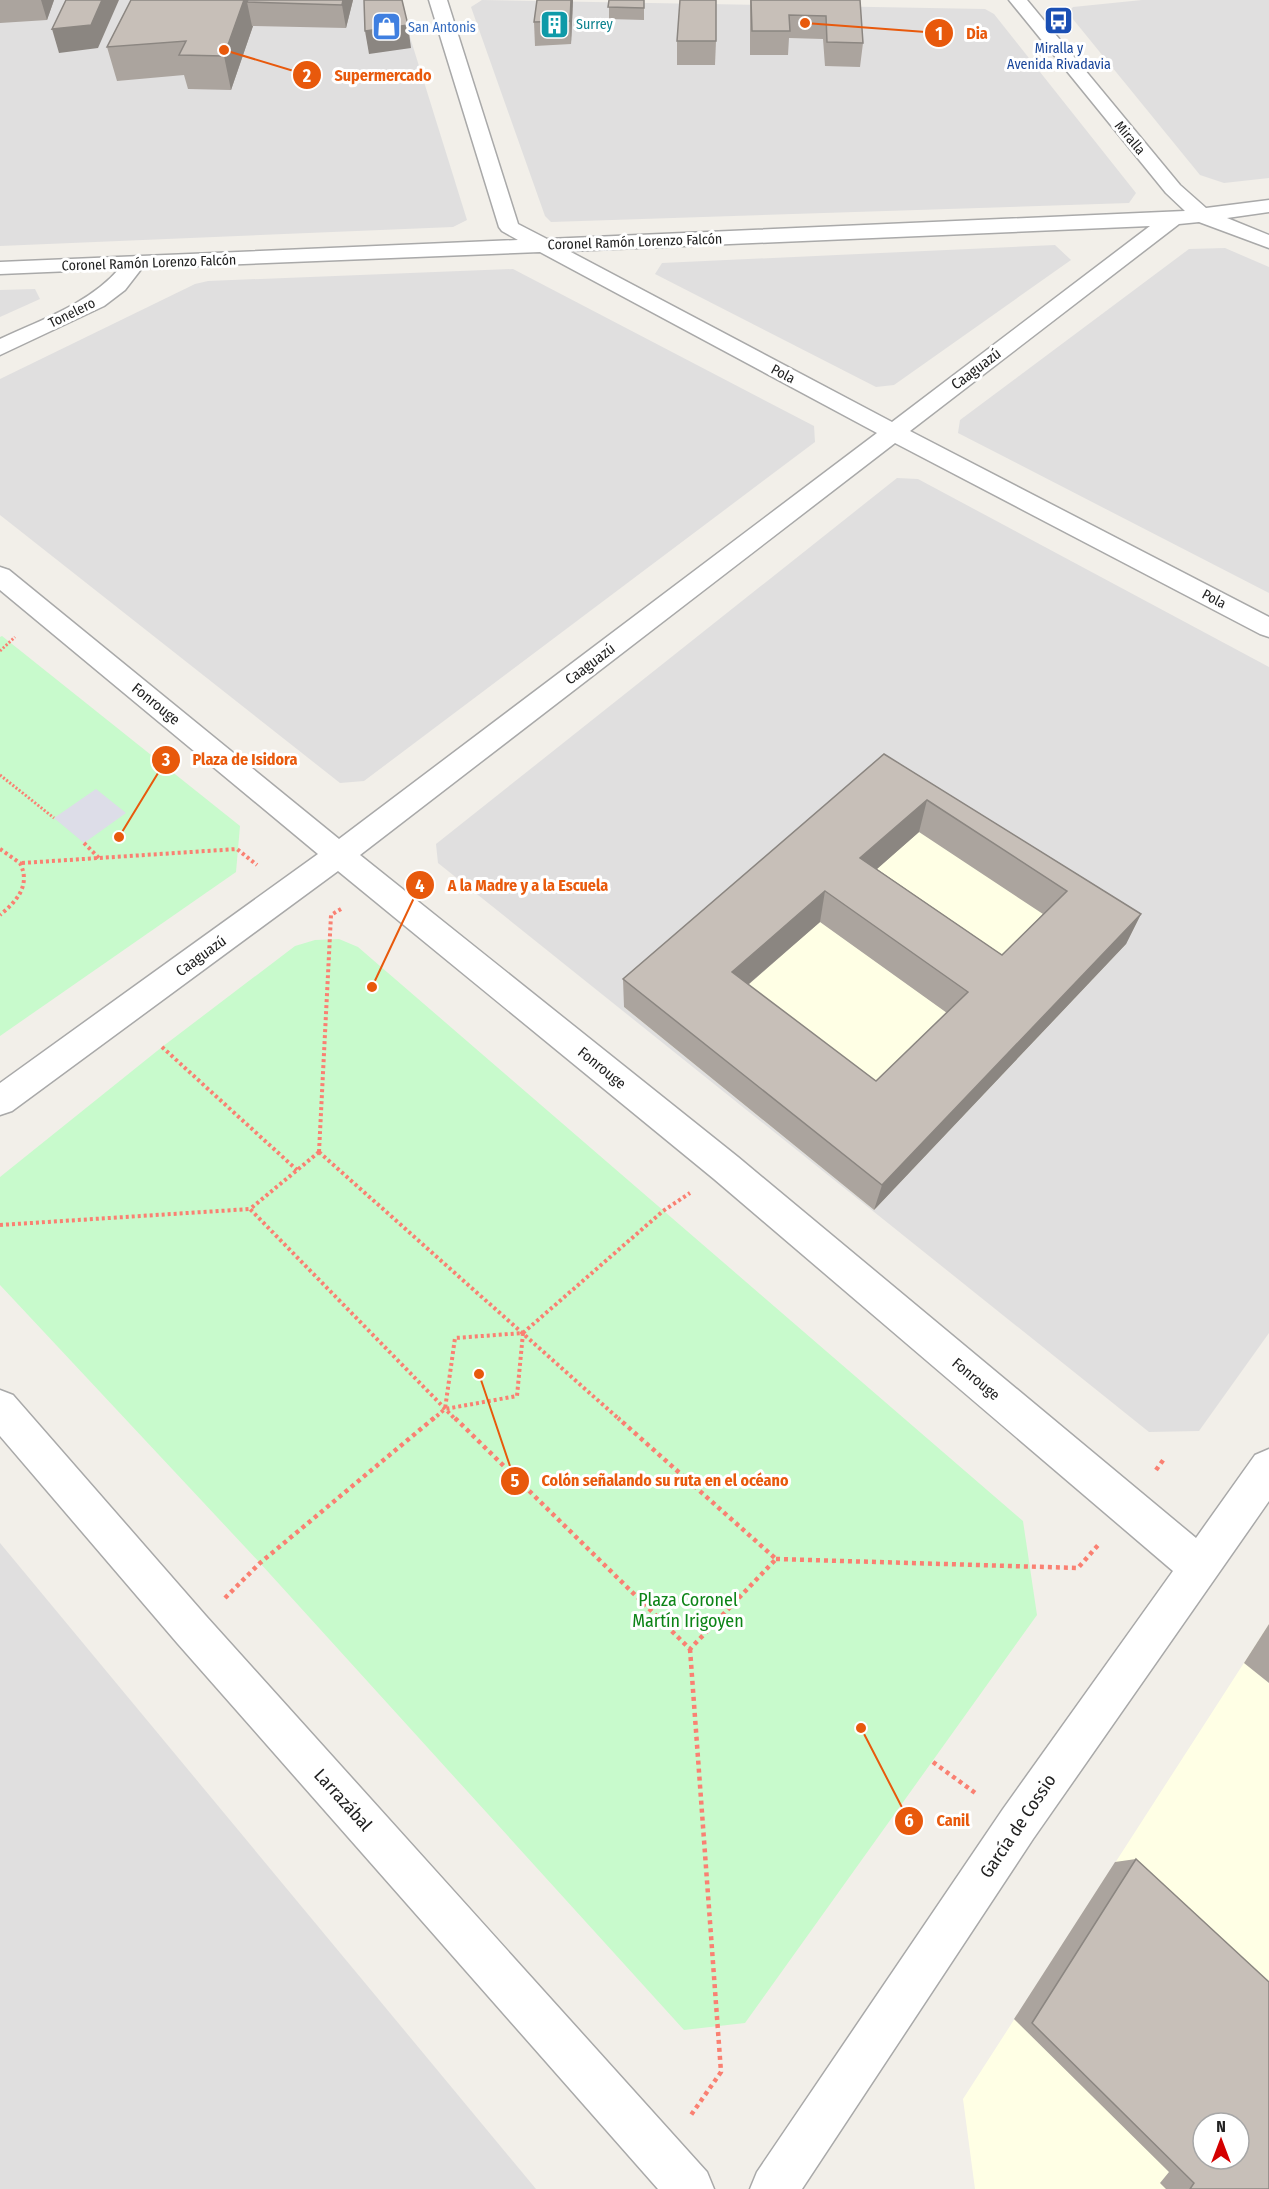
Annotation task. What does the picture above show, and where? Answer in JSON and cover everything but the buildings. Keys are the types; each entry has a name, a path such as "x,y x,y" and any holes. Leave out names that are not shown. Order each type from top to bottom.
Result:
{"street":[{"name":"Pola","path":"438,0 509,226 542,246 893,432 1269,628"},
{"name":"Miralla","path":"1018,0 1173,189 1201,215 1269,242"},
{"name":"Coronel Ramón Lorenzo Falcón","path":"0,268 134,265 1173,219 1269,206"},
{"name":"Caaguazú","path":"0,1101 339,855 1173,219"},
{"name":"Tonelero","path":"0,348 96,301 117,285 134,265"},
{"name":"Fonrouge","path":"0,576 339,855 726,1168 1199,1567"},
{"name":"Larrazábal","path":"0,1408 192,1630 690,2189"},
{"name":"García de Cossio","path":"774,2189 1018,1824 1269,1468"}],"path":[{"path":"0,775 54,818"},
{"path":"84,843 100,859"},
{"path":"0,849 12,853 22,863 26,875 24,889 15,902 0,915"},
{"path":"22,863 237,849 310,914 331,915 376,885"},
{"path":"0,1225 250,1209 319,1152 331,915"},
{"path":"162,1047 297,1170"},
{"path":"319,1152 776,1559 1078,1568 1129,1508 1164,1459"},
{"path":"445,1409 455,1338 523,1334 663,1211 726,1168"},
{"path":"250,1209 445,1409 690,1649 721,2072 661,2157"},
{"path":"192,1630 260,1563 445,1409 517,1396 523,1334"},
{"path":"690,1649 776,1559"},
{"path":"933,1762 1018,1824"}],"shaded area":[{"path":"0,0 391,0 400,5 467,220 453,227 0,246"},
{"path":"482,0 985,9 994,14 1136,193 1129,203 551,222 545,216 471,7"},
{"path":"1142,0 1269,0 1269,178 1224,183 1200,175 1068,13 1073,7"},
{"path":"1055,245 1071,260 894,385 876,387 655,274 662,263"},
{"path":"1225,248 1269,267 1269,593 958,433 960,420 1189,249"},
{"path":"513,269 814,426 815,442 364,781 340,783 0,515 0,379 195,284 208,281"},
{"path":"35,289 40,299 0,317 0,290"},
{"path":"897,478 918,479 1269,667 1269,1333 1199,1431 1149,1432 438,863 436,844"},
{"path":"878,787 1126,944 874,1210 624,1007"},
{"path":"96,789 126,813 84,843 54,818"},
{"path":"0,1543 536,2189 0,2189"},
{"path":"1269,1624 1269,2189 975,2189 963,2099"}],"green space":[{"path":"2,636 240,826 236,872 0,1036 0,637"},
{"name":"Plaza Coronel Martín Irigoyen","path":"339,939 358,947 1023,1521 1037,1615 745,2023 684,2030 260,1563 0,1285 0,1177 162,1047 295,946 315,940"}],"place":[{"name":"Miralla y Avenida Rivadavia","path":"1059,21"},
{"name":"Dia","path":"805,23"},
{"name":"Surrey","path":"555,24"},
{"name":"San Antonis","path":"387,27"},
{"name":"Supermercado","path":"224,50"},
{"name":"Plaza de Isidora","path":"119,837"},
{"name":"A la Madre y a la Escuela","path":"372,987"},
{"name":"Colón señalando su ruta en el océano","path":"479,1374"},
{"name":"Canil","path":"861,1728"}]}
